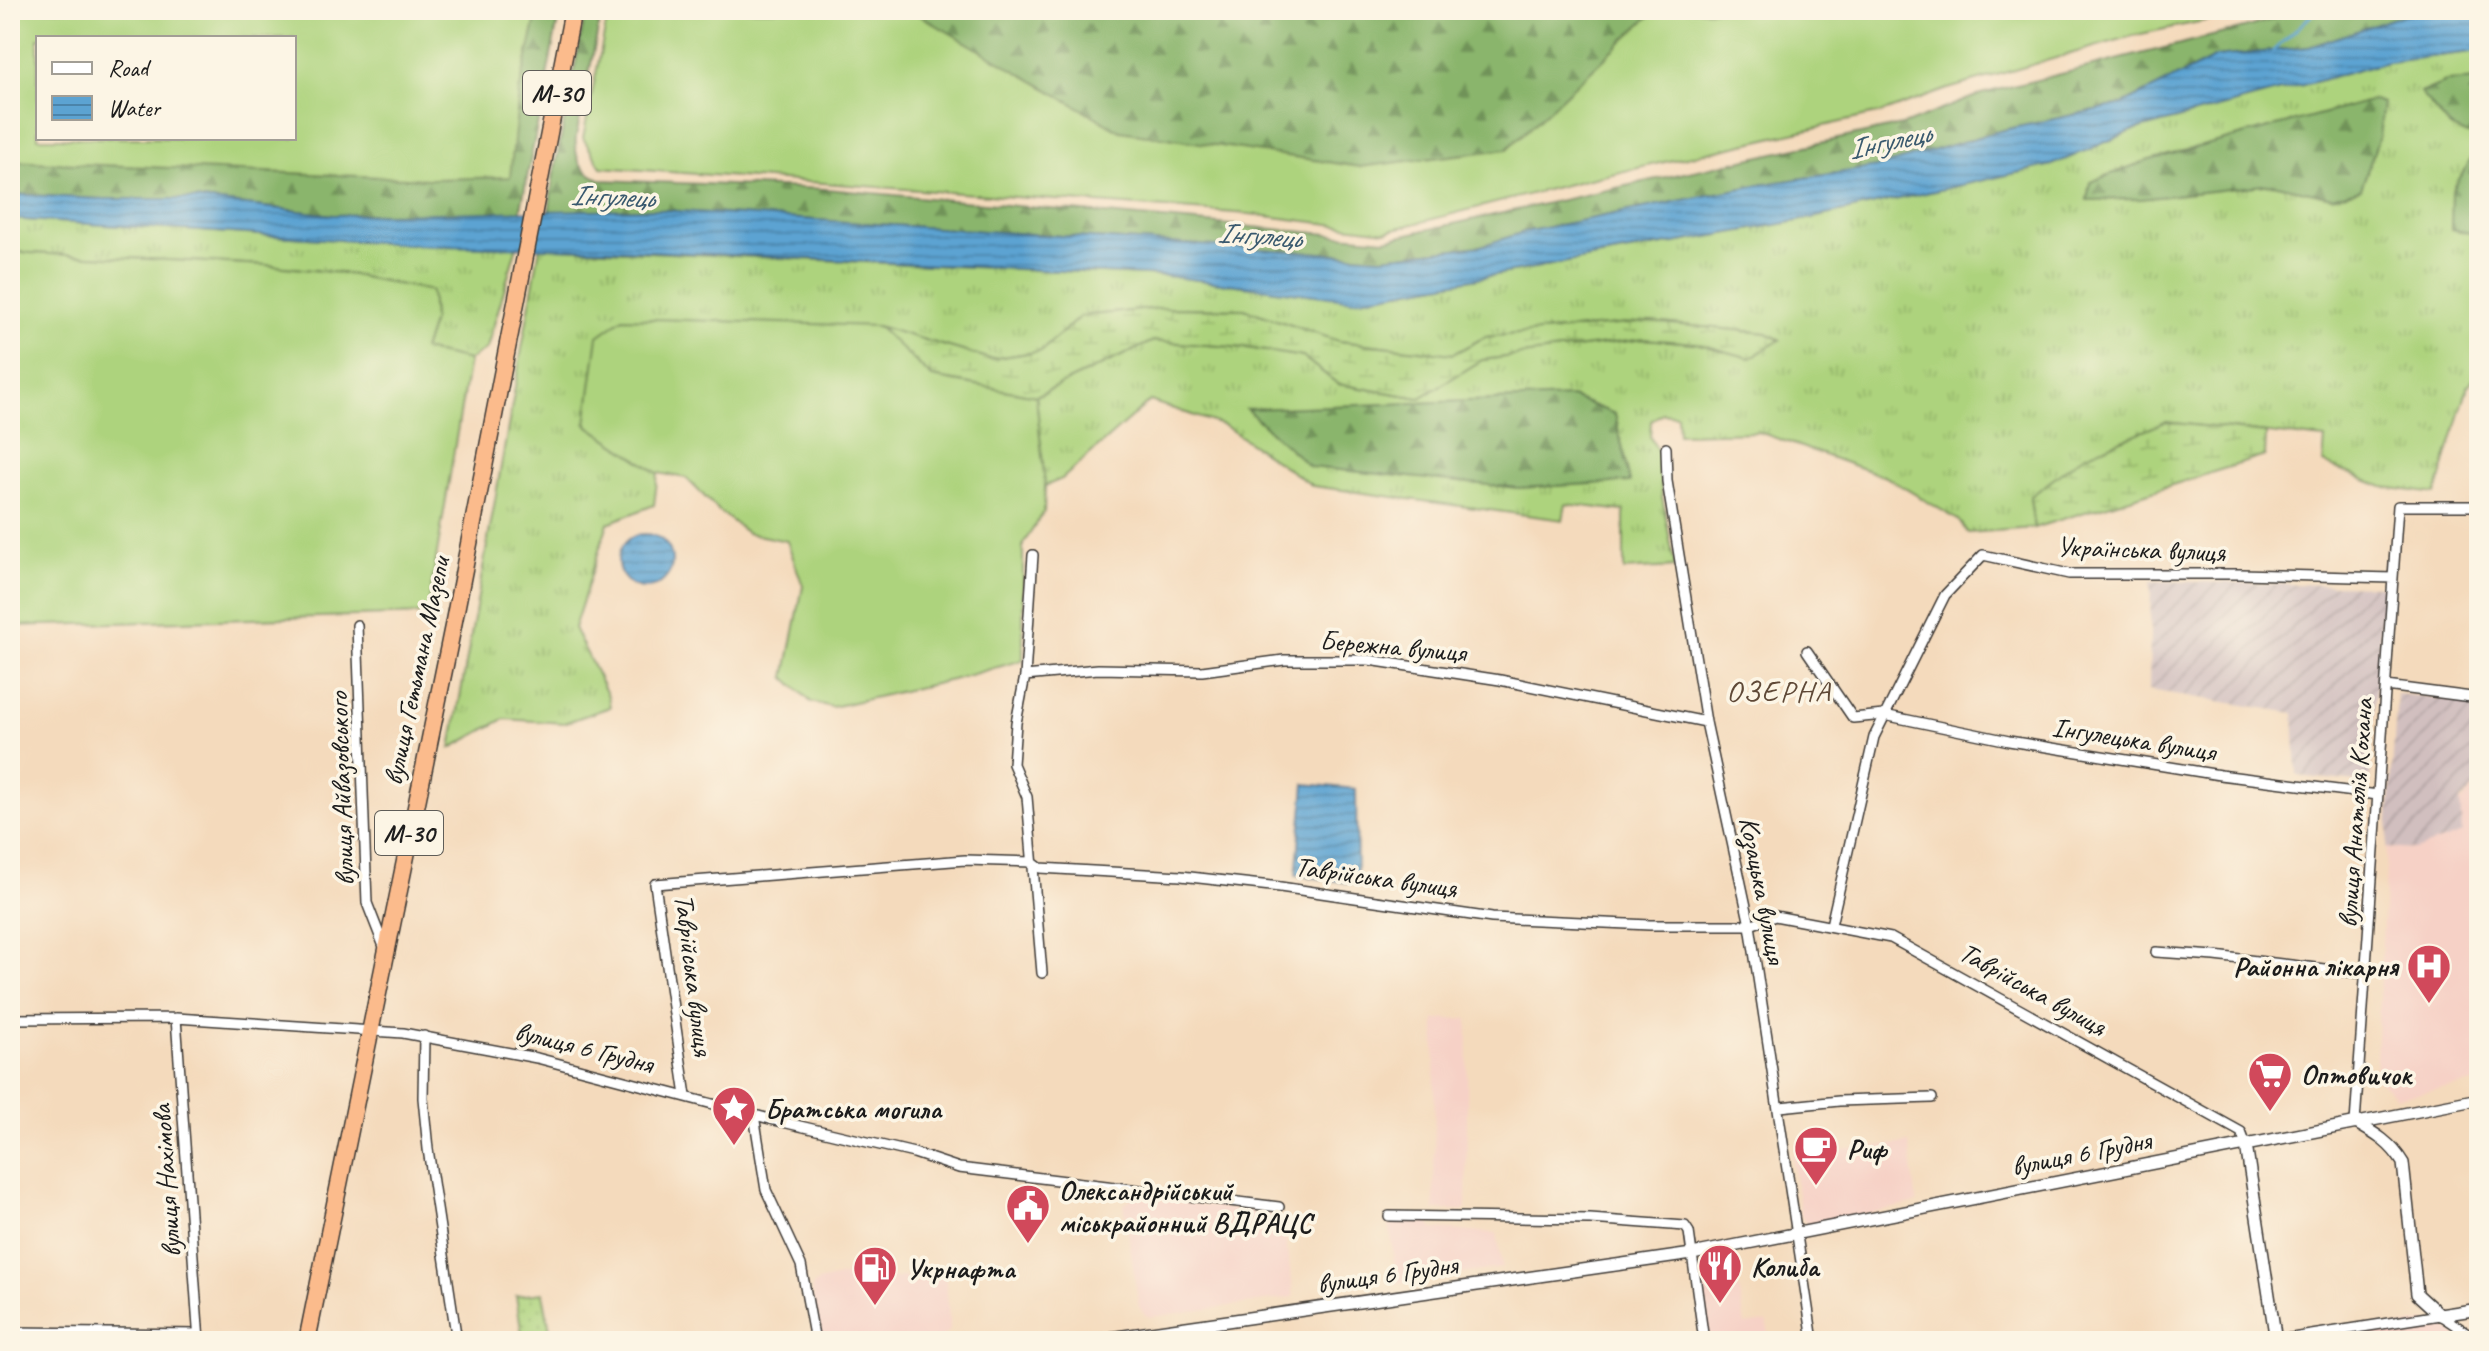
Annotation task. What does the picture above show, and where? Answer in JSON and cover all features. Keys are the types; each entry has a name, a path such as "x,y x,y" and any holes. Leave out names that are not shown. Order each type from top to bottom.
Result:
{"highway":[{"name":"вулиця Гетьмана Мазепи","path":"307,1341 453,626 573,10"}],"street":[{"name":"Козацька вулиця","path":"1666,448 1667,481 1706,722 1750,925 1780,1107 1813,1341"},
{"name":"вулиця Анатолія Кохана","path":"2355,1123 2398,506 2479,506"},
{"path":"1033,555 1025,676 1016,723 1013,764 1027,797 1042,973"},
{"name":"Українська вулиця","path":"1831,925 1874,737 1945,595 1983,555 2069,574 2393,578"},
{"name":"вулиця Айвазовського","path":"357,625 367,903 385,949"},
{"path":"1807,651 1853,718 1884,715"},
{"name":"Бережна вулиця","path":"1025,676 1098,669 1202,671 1284,660 1369,660 1500,680 1706,722"},
{"path":"2386,686 2479,698"},
{"name":"Інгулецька вулиця","path":"1884,715 2054,748 2220,775 2378,795"},
{"name":"Таврійська вулиця","path":"686,1096 655,884 965,860 1032,862 1040,868 1181,876 1280,887 1492,918 1650,925 1750,925 1775,916 1891,938 2241,1132 2246,1145"},
{"path":"2156,952 2366,974"},
{"name":"вулиця 6 Грудня","path":"10,1019 176,1018 369,1029 424,1036 537,1058 914,1153 959,1168 1279,1207"},
{"name":"вулиця Нахімова","path":"176,1018 199,1338"},
{"path":"424,1036 423,1098 427,1136 457,1341"},
{"path":"1780,1107 1839,1101 1932,1098"},
{"name":"вулиця 6 Грудня","path":"1089,1341 1692,1254 2479,1099"},
{"path":"754,1115 766,1190 801,1265 815,1341"},
{"path":"2355,1123 2381,1136 2403,1163 2417,1294 2440,1315 2479,1341"},
{"path":"2246,1145 2274,1341 2479,1309"},
{"name":"вулиця 6 Грудня","path":"1389,1216 1590,1219 1685,1226 1689,1232 1692,1254"},
{"path":"1692,1254 1704,1341"},
{"path":"10,1332 199,1338"}],"shaded area":[{"path":"2151,581 2383,586 2370,783 2297,776 2294,713 2149,690"},
{"path":"2397,694 2479,702 2479,783 2460,801 2462,833 2415,850 2387,848"},
{"name":"Районна лікарня","path":"2479,783 2479,888 2470,891 2479,933 2479,1082 2397,1097 2375,1078 2387,848 2415,850"},
{"path":"1435,1019 1468,1019 1466,1210 1434,1210"},
{"path":"1909,1143 1917,1203 1813,1225 1805,1222 1801,1215 1792,1155"},
{"path":"1133,1196 1275,1215 1285,1234 1294,1297 1151,1317 1145,1315 1139,1307 1124,1205"},
{"path":"1389,1221 1429,1222 1433,1229 1497,1233 1502,1268 1397,1283"},
{"path":"1735,1261 1745,1325 1767,1322 1770,1341 1710,1341 1701,1273 1710,1264"},
{"path":"864,1271 867,1282 945,1271 950,1330 938,1341 819,1341 812,1287 817,1282"},
{"path":"2425,1322 2440,1324 2466,1341 2313,1341"}],"green space":[{"path":"10,10 538,10 519,92 510,177 431,179 10,161"},
{"path":"538,10 560,10 520,213 333,215 194,199 101,199 10,194 10,161 431,179 509,177 519,91"},
{"path":"586,10 602,10 576,137 576,152 584,169 602,180 827,189 1385,239 1906,124 1981,94 2244,28 2302,10 2421,10 2309,47 2216,57 2123,104 1999,131 1877,167 1758,185 1524,232 1481,246 1382,257 648,209 549,213"},
{"path":"609,10 910,10 1120,131 1360,167 1507,149 1656,10 2257,10 2136,35 1948,89 1881,113 1585,180 1386,231 1249,214 601,167 583,138"},
{"path":"910,10 1656,10 1507,149 1360,167 1120,131"},
{"path":"2479,51 2479,371 2468,386 2436,494 2383,487 2323,463 2325,439 2165,422 2030,497 2034,528 1968,533 1958,520 1886,477 1759,432 1678,434 1677,415 1662,413 1651,421 1650,437 1659,453 1662,497 1675,567 1624,570 1624,511 1566,504 1563,520 1313,486 1225,426 1150,401 1062,479 1045,486 1036,396 1153,341 1247,348 1303,357 1338,384 1420,398 1482,360 1644,339 1696,343 1750,358 1779,339 1767,333 1650,322 1485,337 1453,354 1338,341 1244,309 1162,308 1081,316 1042,351 990,359 877,326 586,424 658,473 654,505 608,523 574,628 608,696 610,707 564,723 504,719 451,748 540,247 1166,276 1354,300 1803,220 2052,165 2132,131 2388,62"},
{"path":"2479,80 2479,140 2450,127 2420,93 2446,82"},
{"path":"2373,100 2383,103 2379,137 2361,189 2332,197 2273,184 2141,199 2087,200 2090,182 2146,161"},
{"path":"2479,146 2479,235 2451,229 2452,191"},
{"path":"10,219 434,246 517,246 487,348 469,360 423,350 433,320 431,291 348,274 266,265 10,252"},
{"path":"10,252 266,265 348,274 431,291 433,320 423,350 469,360 427,614 10,626"},
{"path":"1162,308 1244,309 1338,341 1453,354 1485,337 1650,322 1767,333 1780,340 1750,358 1696,343 1644,339 1482,360 1420,398 1338,384 1303,357 1247,348 1153,341 1036,396 932,377 877,326 990,359 1041,351 1081,316"},
{"path":"623,318 877,326 932,377 1036,396 1045,486 1044,512 1023,544 1023,660 952,680 832,707 811,702 785,677 803,586 787,541 747,533 719,511 686,478 658,473 586,424 598,336"},
{"path":"1572,397 1615,414 1630,482 1518,488 1310,467 1246,409"},
{"path":"2165,422 2266,433 2265,456 2034,528 2030,497 2083,456"},
{"path":"543,1293 550,1330 522,1334 516,1296"}],"water":[{"path":"2479,10 2479,51 2388,62 2132,131 2052,165 1803,220 1354,300 1166,276 604,249 434,246 10,219 10,194 101,199 194,199 333,215 648,209 1382,257 1481,246 1524,232 1758,185 1877,167 1999,131 2123,104 2216,57 2309,47 2415,11"},
{"path":"645,534 664,542 672,561 664,580 645,588 626,580 618,561 626,542"},
{"path":"1305,784 1356,789 1357,884 1296,875"}],"waterway":[{"path":"2273,51 2317,10"}],"place":[{"name":"Районна лікарня","path":"2429,1005"},
{"name":"Оптовичок","path":"2270,1113"},
{"name":"Братська могила","path":"734,1147"},
{"name":"Риф","path":"1816,1187"},
{"name":"Олександрійський міськрайонний ВДРАЦС","path":"1028,1245"},
{"name":"Колиба","path":"1720,1305"},
{"name":"Укрнафта","path":"875,1307"}],"district":[{"name":"ОЗЕРНА","path":"1779,691"}],"water label":[{"name":"Інгулець","path":"1889,141"},
{"name":"Інгулець","path":"612,196"},
{"name":"Інгулець","path":"1259,235"}]}
